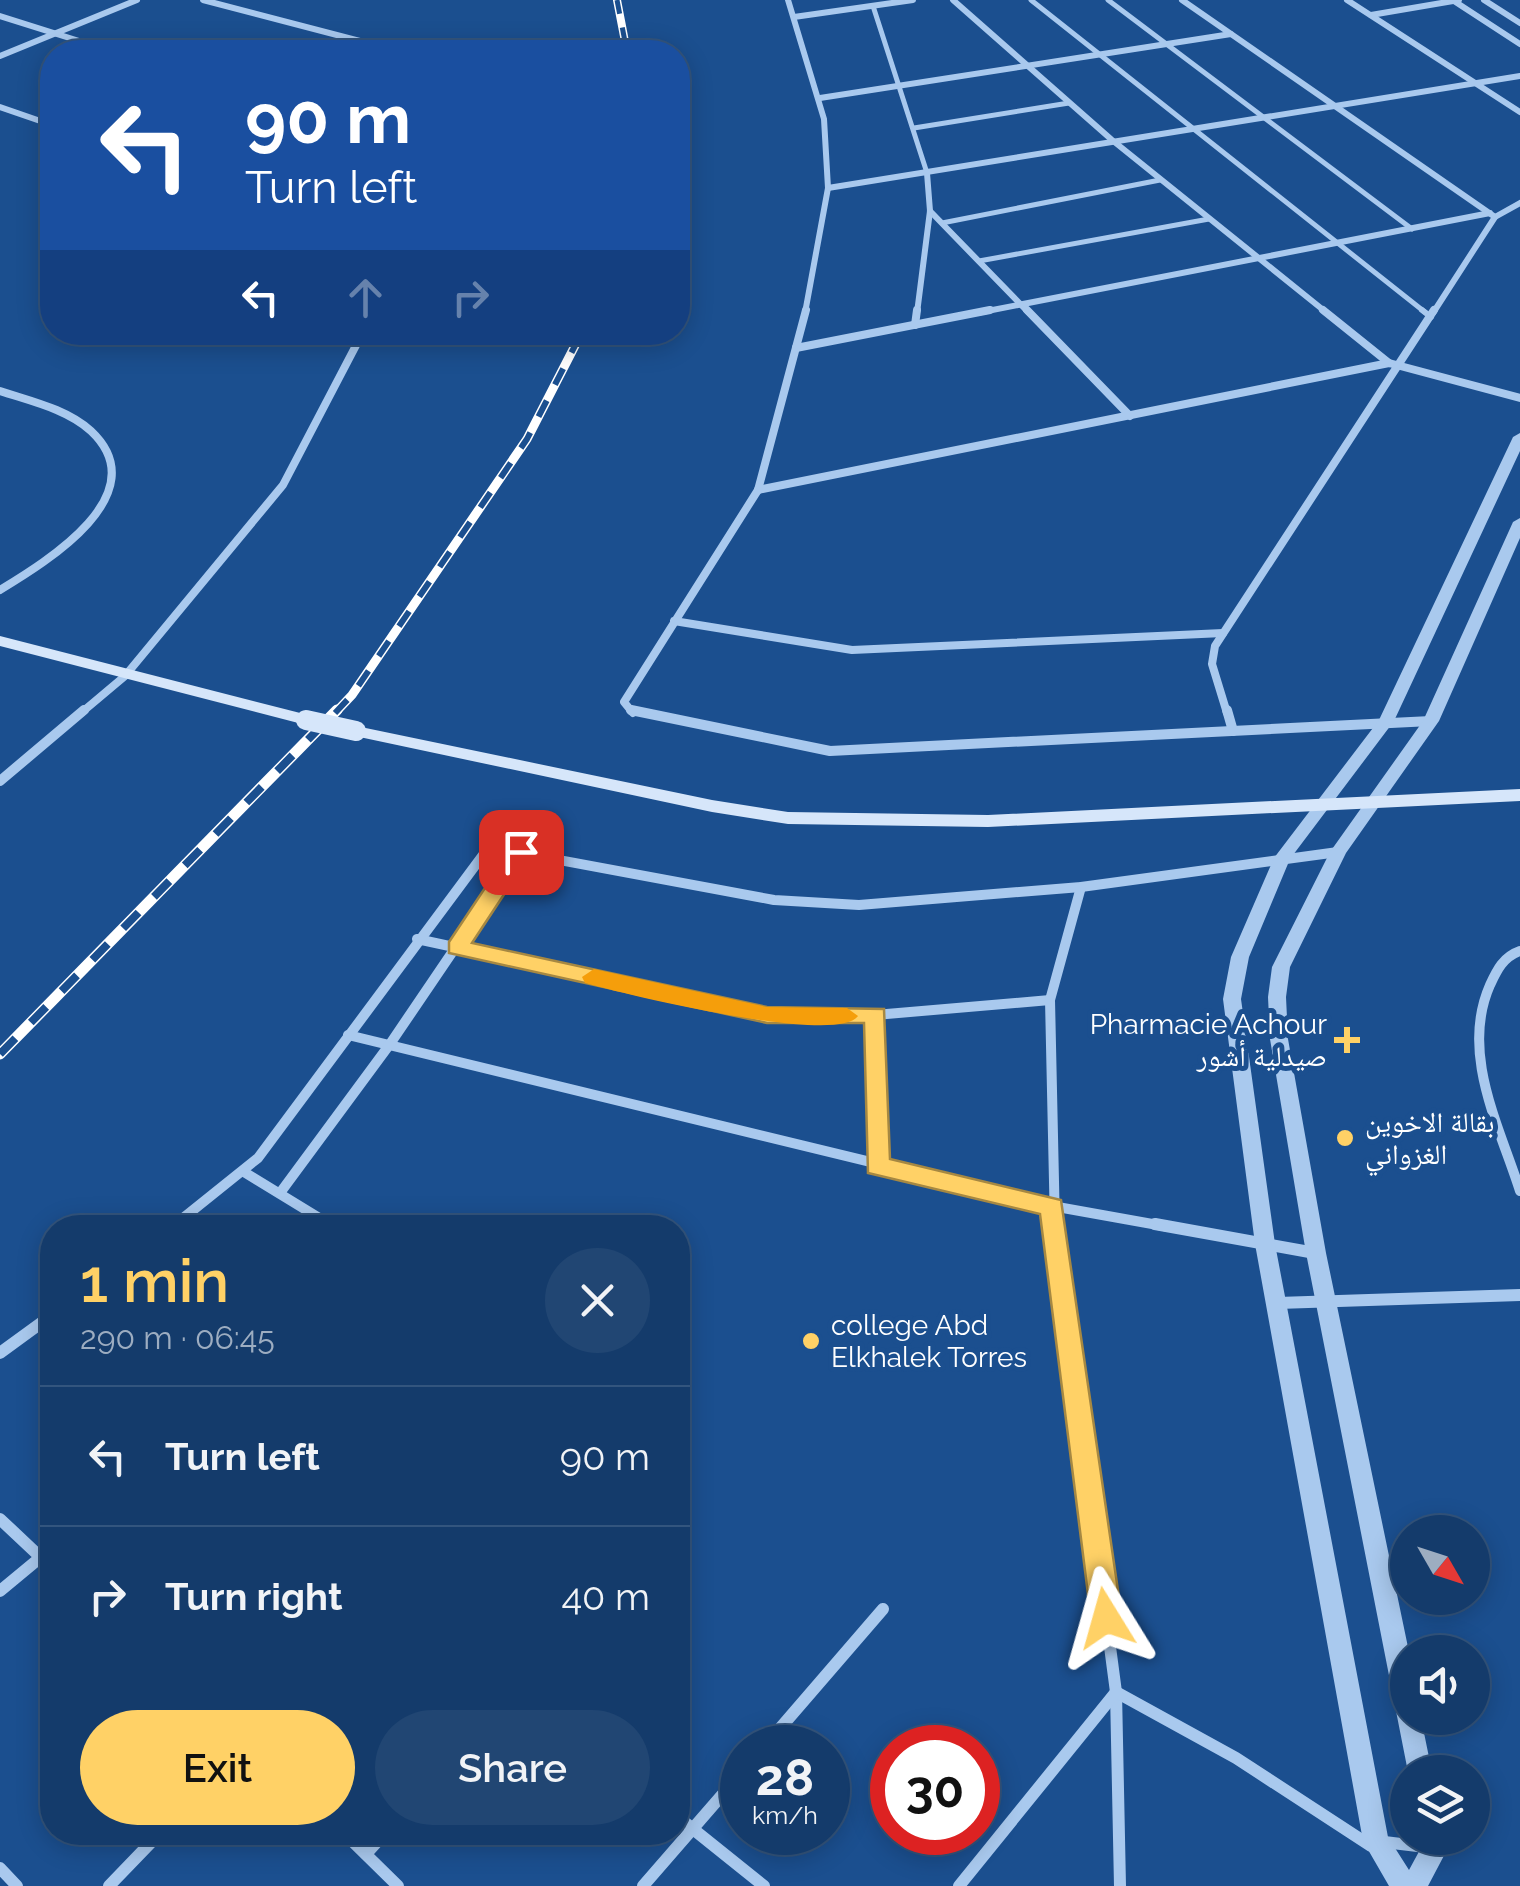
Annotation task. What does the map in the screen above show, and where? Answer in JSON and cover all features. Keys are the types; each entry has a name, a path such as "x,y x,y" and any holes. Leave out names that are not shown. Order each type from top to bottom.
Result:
{"main road":[{"path":"0,641 306,720 712,806 788,818 988,821 1325,801 1520,795"}],"street":[{"path":"0,56 136,0"},
{"path":"203,0 356,40"},
{"path":"788,0 820,98 828,188 815,276 758,490 624,702 634,714 830,751 1431,720"},
{"path":"794,16 913,0"},
{"path":"953,0 1160,180 1390,364"},
{"path":"1182,0 1493,215"},
{"path":"1348,0 1520,112"},
{"path":"1370,15 1455,0 1520,44"},
{"path":"1484,0 1520,24"},
{"path":"0,16 75,40"},
{"path":"820,98 1231,34"},
{"path":"828,188 1520,76"},
{"path":"0,107 40,121"},
{"path":"915,325 930,211 927,173"},
{"path":"796,348 1493,215 1520,203"},
{"path":"930,211 1130,416"},
{"path":"1233,731 1212,664 1215,646 1432,317 1493,215"},
{"path":"0,780 126,676 242,541 283,485 356,345"},
{"path":"758,490 1390,364 1520,398"},
{"path":"0,392 32,399 75,419 103,442 110,458 112,485 101,514 75,540 0,590"},
{"path":"1404,1886 1376,1841 1266,1244 1232,999 1240,957 1282,858 1386,721 1520,437"},
{"path":"1394,1635 1316,1253 1278,1038 1280,967 1338,852 1431,720 1520,522"},
{"path":"674,621 852,650 1224,633"},
{"path":"188,1215 244,1172 481,851 498,846 774,900 826,904 1081,887 1338,852"},
{"path":"280,1193 390,1044 521,852"},
{"path":"1081,887 1050,1000 1052,1206 1116,1692 1120,1886"},
{"path":"417,940 767,1015 875,1015 1050,1000"},
{"path":"1520,951 1510,953 1500,965 1484,996 1477,1032 1481,1061 1520,1191"},
{"path":"875,1015 877,1166"},
{"path":"348,1035 1052,1206 1316,1253"},
{"path":"244,1172 315,1215"},
{"path":"1278,1303 1520,1294"},
{"path":"0,1353 40,1324"},
{"path":"0,1519 40,1556"},
{"path":"0,1591 40,1558"},
{"path":"784,1725 883,1609"},
{"path":"1116,1692 1236,1758 1370,1846 1376,1841 1390,1841"},
{"path":"959,1886 1116,1692"},
{"path":"690,1832 720,1798"},
{"path":"690,1827 764,1886"},
{"path":"109,1886 148,1845"},
{"path":"356,1845 398,1886"},
{"path":"366,1854 374,1845"},
{"path":"642,1886 679,1845"},
{"path":"1414,1886 1428,1855"},
{"path":"0,1868 18,1886"}],"lane":[{"path":"1031,0 1432,317"},
{"path":"1108,0 1412,229"},
{"path":"872,3 927,173"},
{"path":"914,128 1069,103"},
{"path":"942,223 1160,180"},
{"path":"979,262 1209,220"}],"railway":[{"path":"617,0 625,40"},
{"path":"335,713 352,695 527,439 575,345"},
{"path":"0,1054 337,710"}],"slow traffic":[{"path":"594,977 767,1015 847,1016"}],"place":[{"name":"Pharmacie Achour صيدلية أشور","path":"1347,1040"},
{"name":"بقالة الاخوين الغزواني","path":"1345,1138"},
{"name":"college Abd Elkhalek Torres","path":"811,1341"}],"route":[{"path":"521,852 457,948 767,1015 875,1015 877,1166 1052,1206 1106,1618"}]}
